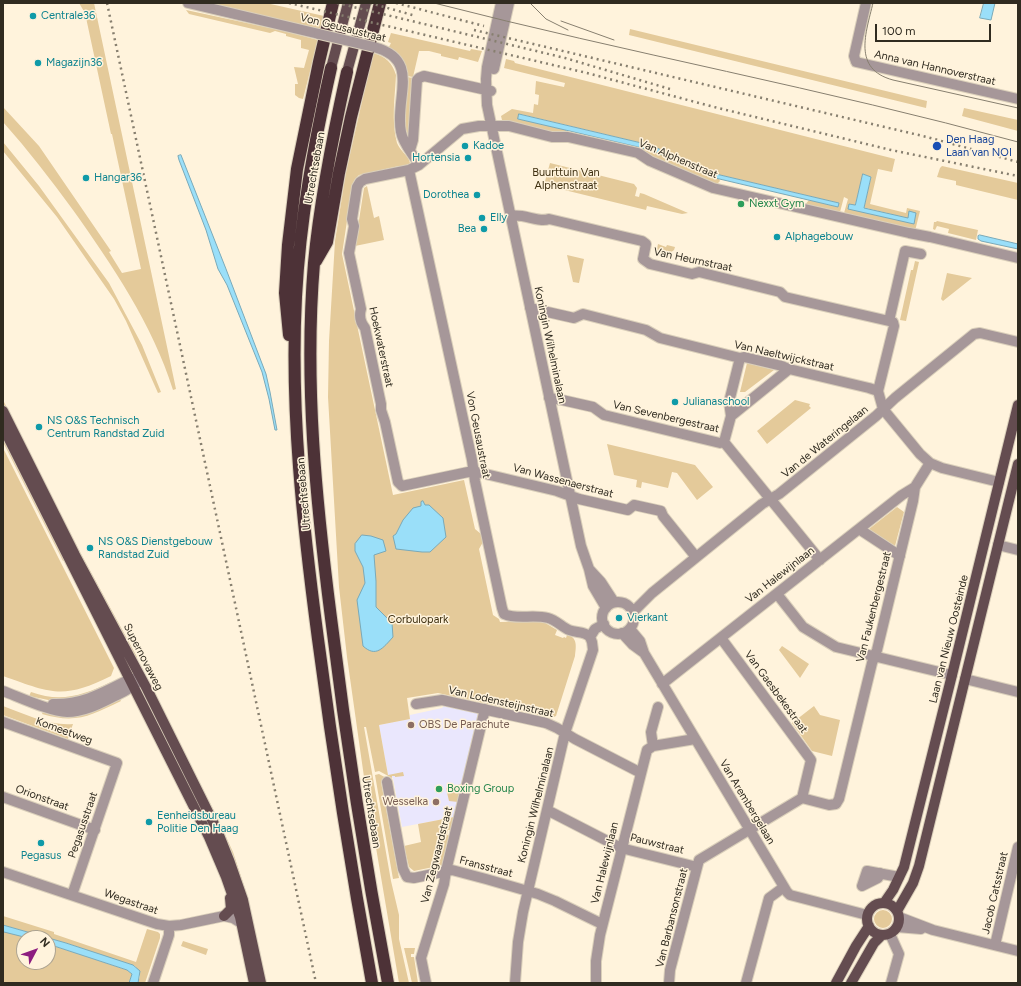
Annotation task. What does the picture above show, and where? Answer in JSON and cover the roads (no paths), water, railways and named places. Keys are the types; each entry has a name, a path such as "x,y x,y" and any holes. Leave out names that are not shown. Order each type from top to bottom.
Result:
{"highway":[{"path":"295,392 284,293 288,245 297,170 319,62 333,3"},
{"path":"314,263 327,242 351,118 380,3"},
{"name":"Utrechtsebaan","path":"331,68 314,145 301,235 296,298 295,392 303,508 312,598 337,777 372,983"},
{"name":"Utrechtsebaan","path":"347,72 326,174 314,263 311,378 313,441 316,490 326,582 343,713 364,850 388,983"}],"main road":[{"name":"Utrechtsebaan","path":"331,68 348,3"},
{"name":"Utrechtsebaan","path":"347,72 366,3"},
{"name":"Laan van Nieuw Oosteinde","path":"884,903 904,868 1018,404"},
{"name":"Supernovaweg","path":"3,411 75,555 141,678 223,845 233,871 245,921"},
{"name":"Supernovaweg","path":"3,427 205,828 245,921"},
{"path":"851,983 874,943 893,925 913,883 919,866 1018,464"},
{"path":"224,916 228,914 231,908 229,895 231,890"},
{"path":"884,903 891,906 893,925 874,932 869,926 867,915 874,906 884,903"},
{"path":"245,921 254,983"},
{"path":"245,921 261,983"},
{"path":"836,983 856,946 869,926"}],"street":[{"name":"Von Geusaustraat","path":"188,3 374,47 391,54 397,60 402,76 401,130 405,142 419,165"},
{"name":"Koningin Wilhelminalaan","path":"501,3 486,79 491,126 570,496 593,586 606,608"},
{"path":"410,150 413,140 417,80 424,76 488,91 509,3"},
{"name":"Anna van Hannoverstraat","path":"866,3 855,53 854,59 856,62 1018,99"},
{"name":"Van Alphenstraat","path":"357,188 360,182 365,179 409,170 419,165 462,129 479,126 509,126 552,137 568,137 638,153 650,161 713,188 1018,258"},
{"name":"Von Geusaustraat","path":"409,170 504,614 510,617 537,616 549,618 569,630 586,633 590,637"},
{"name":"Hoekwaterstraat","path":"357,188 352,219 354,226 349,253 361,309 360,315 366,335 381,404 382,418 385,422 398,482 402,486"},
{"name":"Van Heurnstraat","path":"510,216 518,215 544,221 549,219 642,241 646,244 642,260 650,264 692,274 699,272 774,290 780,292 785,297 889,321"},
{"path":"920,254 905,251 889,321 893,322 894,326 878,392 883,409 920,454 930,463 942,468 999,482"},
{"name":"Van Naeltwijckstraat","path":"530,308 574,318 583,314 646,330 660,338 740,358 752,358 789,369 869,388 878,392"},
{"name":"Van de Wateringelaan","path":"630,608 652,593 762,504 779,494 974,334 980,333 1018,342"},
{"path":"724,442 731,416 729,402 740,358"},
{"path":"731,416 789,369"},
{"name":"Van Sevenbergestraat","path":"549,398 593,407 604,415 720,443 724,442 820,560"},
{"name":"Van Faukenbergestraat","path":"802,798 829,806 836,804 900,556 915,487 930,463"},
{"name":"Van Wassenaerstraat","path":"402,486 474,471 628,510 634,505 661,512 696,557"},
{"name":"Van Halewijnlaan","path":"662,684 902,495 915,487"},
{"path":"859,529 900,556"},
{"path":"998,545 1018,550"},
{"name":"Koningin Wilhelminalaan","path":"589,569 602,582 614,602"},
{"path":"777,594 803,627 836,647 952,676"},
{"path":"614,602 623,603 630,608 634,621 626,631 615,633 605,626 603,616 606,608 614,602"},
{"path":"590,637 598,634 605,626"},
{"name":"Van Arembergelaan","path":"626,631 640,641 644,653 662,684 784,888 790,895 867,915"},
{"name":"Koningin Wilhelminalaan","path":"515,983 518,942 527,891 565,733 593,650 590,637"},
{"name":"Van Gaesbekestraat","path":"721,638 811,760 802,798"},
{"path":"3,691 37,703 61,705 92,698 132,683 141,678"},
{"path":"965,679 1018,692"},
{"name":"Van Lodensteijnstraat","path":"416,704 442,700 546,723 557,728 575,740 641,772"},
{"name":"Van Halewijnlaan","path":"596,983 596,961 602,924 641,772 650,748 651,732 658,707"},
{"name":"Van Zegwaardstraat","path":"426,983 421,958 444,884 485,709"},
{"name":"Komeetweg","path":"3,722 117,763"},
{"path":"650,748 695,739"},
{"name":"Pegasusstraat","path":"72,895 117,763"},
{"name":"Fransstraat","path":"387,782 403,869 407,878 414,878 452,870 527,891 555,901 602,924"},
{"name":"Orionstraat","path":"3,797 94,830"},
{"name":"Van Barbansonstraat","path":"669,983 670,970 699,860 802,798"},
{"name":"Pauwstraat","path":"547,810 621,848 697,867"},
{"name":"Jacob Catsstraat","path":"995,945 1018,846"},
{"name":"Wegastraat","path":"3,872 157,924 169,926 181,925 224,916"},
{"path":"880,873 899,878"},
{"path":"746,983 769,898 784,888"},
{"path":"224,916 245,921"},
{"path":"890,983 899,954 893,925 933,930 1018,951"},
{"path":"153,983 169,936 169,926"}],"water":[{"path":"984,3 995,3 991,20 980,18"},
{"path":"519,114 650,145 716,174 839,203 838,207 711,177 651,150 518,119"},
{"path":"181,155 266,374 277,430 275,430 262,372 227,285 218,269 206,230 179,160 178,156"},
{"path":"863,174 871,177 864,208 908,218 909,211 916,213 914,224 848,209 849,204 855,205"},
{"path":"980,235 1018,244 1018,249 981,241 978,239 978,236"},
{"path":"423,501 425,505 429,505 443,518 446,537 430,552 396,549 393,536 396,534 403,520 413,508 421,506 421,502"},
{"path":"362,535 383,540 386,551 374,555 376,607 392,623 393,637 383,648 376,651 368,650 363,646 357,600 365,583 363,567 355,551 355,544"},
{"path":"3,925 20,930 16,930 16,935 3,931"},
{"path":"56,940 133,965 140,971 138,983 129,983 132,974 127,970 56,947"}],"tram line":[{"path":"434,3 873,105 1018,142"},
{"path":"530,3 546,19 568,30"},
{"path":"873,3 867,26 865,49 867,59 872,68 880,75 893,80 1018,108"},
{"path":"561,21 614,40"}],"railway":[{"path":"107,3 316,983"},
{"path":"289,3 587,73 714,107 891,150 1018,176"},
{"path":"337,3 565,58 670,89"},
{"path":"370,3 416,16"},
{"path":"396,3 484,26"},
{"path":"474,30 927,137 1018,162"}],"place":[{"name":"Centrale36","path":"33,16"},
{"name":"Magazijn36","path":"38,63"},
{"name":"Kadoe","path":"465,146"},
{"name":"Den Haag Laan van NOI","path":"937,146"},
{"name":"Hortensia","path":"468,158"},
{"name":"Hangar36","path":"86,178"},
{"name":"Dorothea","path":"477,195"},
{"name":"Nexxt Gym","path":"741,204"},
{"name":"Elly","path":"482,218"},
{"name":"Bea","path":"484,229"},
{"name":"Alphagebouw","path":"777,237"},
{"name":"Julianaschool","path":"675,402"},
{"name":"NS O&S Technisch Centrum Randstad Zuid","path":"39,427"},
{"name":"NS O&S Dienstgebouw Randstad Zuid","path":"90,548"},
{"name":"Vierkant","path":"619,618"},
{"name":"OBS De Parachute","path":"411,725"},
{"name":"Boxing Group","path":"439,789"},
{"name":"Wesselka","path":"436,802"},
{"name":"Eenheidsbureau Politie Den Haag","path":"149,822"},
{"name":"Pegasus","path":"41,843"}],"park label":[{"name":"Buurttuin Van Alphenstraat","path":"566,179"},
{"name":"Corbulopark","path":"418,620"}]}
